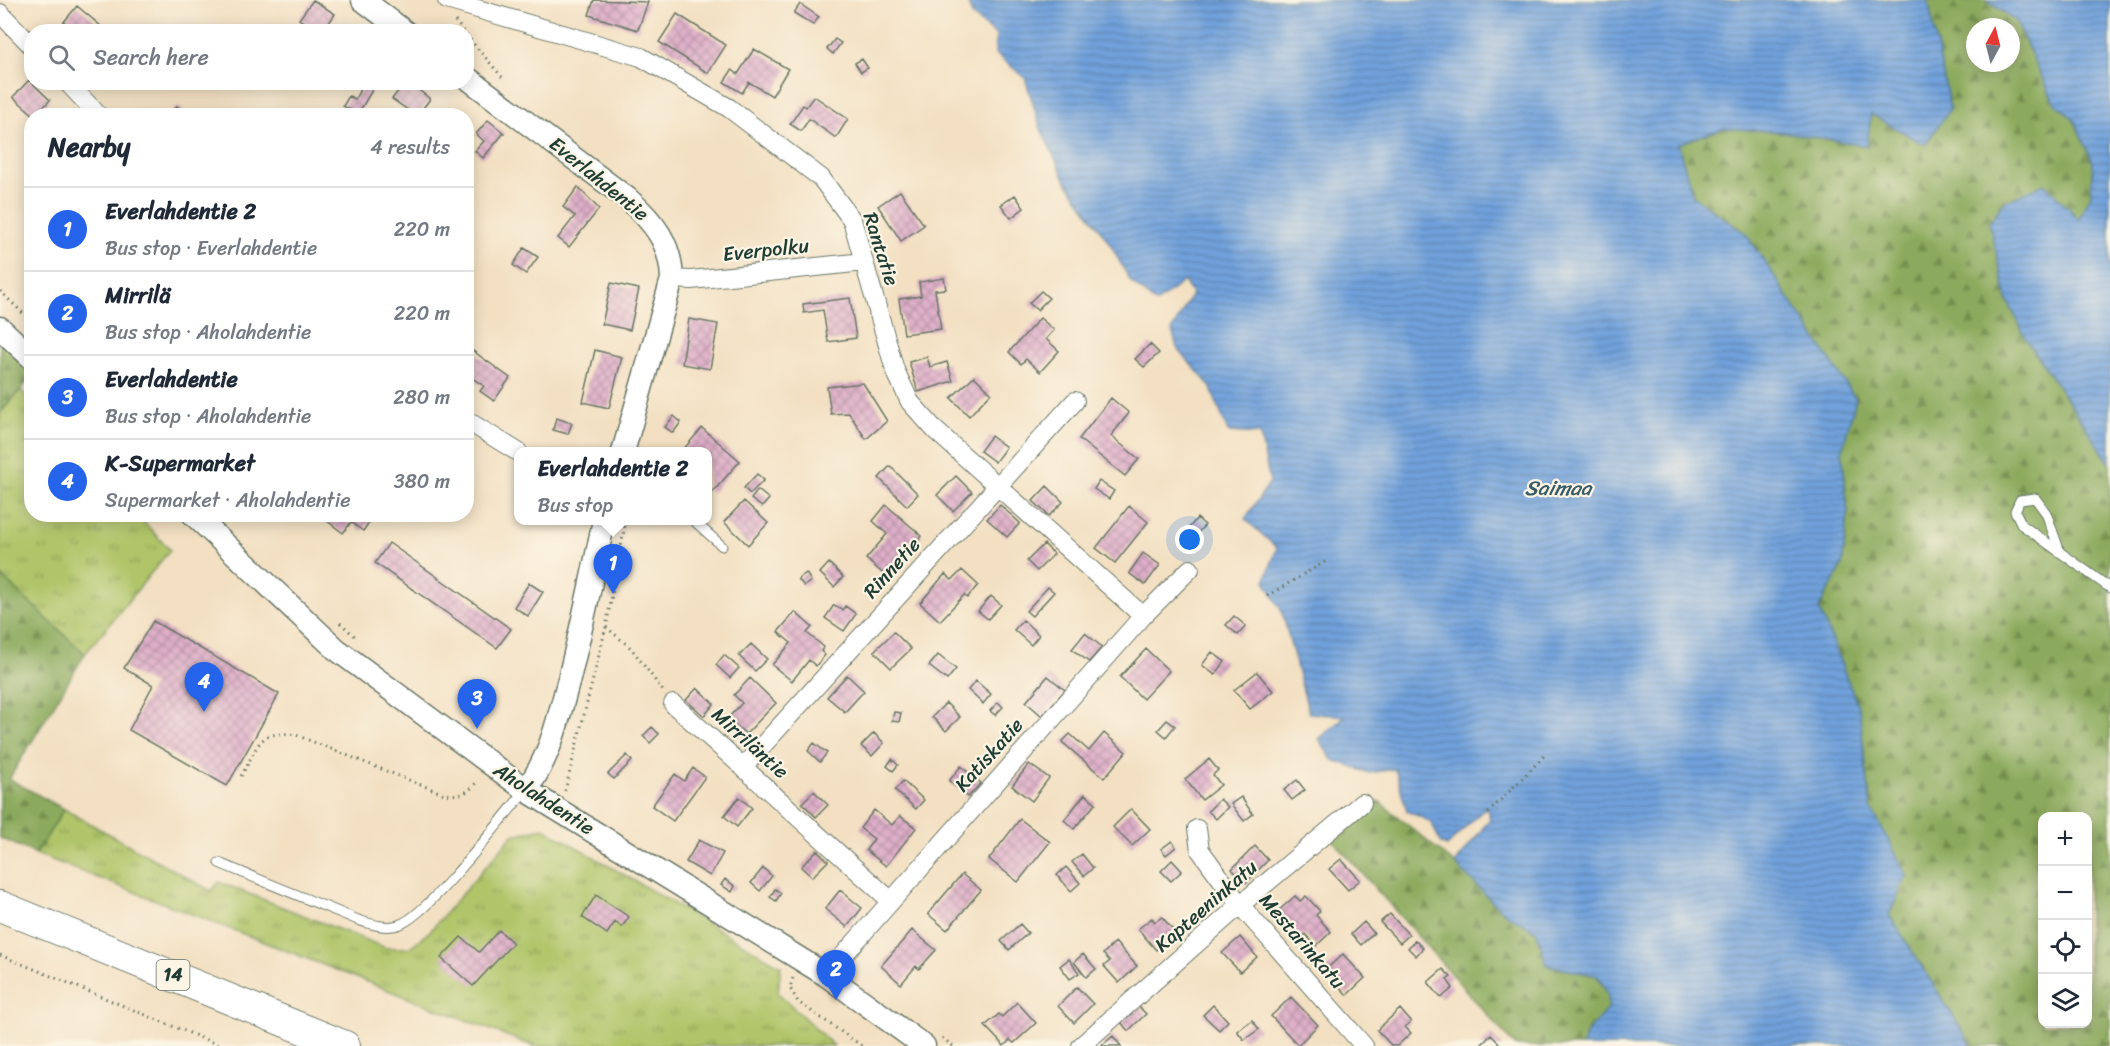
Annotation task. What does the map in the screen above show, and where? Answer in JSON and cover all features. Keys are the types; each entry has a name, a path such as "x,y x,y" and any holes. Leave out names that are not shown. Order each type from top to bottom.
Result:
{"highway":[{"name":"14","path":"0,906 345,1046"}],"street":[{"path":"363,0 394,24"},
{"name":"Rantatie","path":"447,0 641,57 729,108 773,139 821,178 852,220 895,370 910,402 936,431 1143,616"},
{"path":"0,13 24,38"},
{"name":"Everlahdentie","path":"474,83 628,199 651,219 663,237 672,259 672,279 624,447"},
{"path":"75,90 91,108"},
{"name":"Everpolku","path":"672,279 691,280 864,262"},
{"path":"0,328 24,350"},
{"name":"Rinnetie","path":"743,766 1075,401"},
{"path":"474,425 514,449"},
{"name":"Aholahdentie","path":"201,522 336,650 490,764 532,781 802,961 930,1040"},
{"path":"532,781 551,748 584,621 603,525"},
{"name":"Katiskatie","path":"826,975 1143,616 1190,569"},
{"name":"Mirriläntie","path":"673,705 890,900"},
{"name":"Kapteeninkatu","path":"1081,1046 1240,905 1362,803"},
{"name":"Mestarinkatu","path":"1197,829 1200,850 1240,905 1364,1046"}],"lane":[{"path":"2059,549 2046,513 2035,498 2020,500 2015,511 2022,525 2059,549 2110,588"},
{"path":"699,525 722,546"},
{"path":"219,863 357,920 376,926 398,925 424,909 532,781"}],"path":[{"path":"474,44 510,86"},
{"path":"0,291 24,314"},
{"path":"565,791 606,627 625,525"},
{"path":"1268,596 1328,560"},
{"path":"336,620 362,642"},
{"path":"584,621 606,627 631,648 673,705"},
{"path":"241,776 264,737 276,732 296,735 444,794 458,796 470,791 490,764"},
{"path":"1488,813 1546,754"},
{"path":"532,781 565,791 575,797"},
{"path":"0,955 222,1046"},
{"path":"802,961 790,988 798,1002 862,1046"},
{"path":"930,1040 954,1046"}],"green space":[{"path":"1928,0 1987,0 2011,18 1966,18 1966,72 2020,72 2020,30 2054,102 2073,118 2093,162 2091,195 2078,220 2007,299 2028,342 2110,463 2110,1046 1972,1046 1889,915 1907,875 1871,808 1859,709 1819,608 1842,566 1848,514 1842,450 1856,399 1746,234 1693,196 1678,144 1724,128 1785,132 1867,146 1871,114 1950,109"},
{"path":"0,321 24,344 24,386 0,413"},
{"path":"21,390 24,394 24,522 144,522 170,550 85,654 0,575 0,413"},
{"path":"0,575 85,654 9,779 64,809 36,854 0,838"},
{"path":"1379,801 1455,864 1503,912 1537,932 1547,965 1597,976 1608,994 1609,1008 1588,1031 1582,1046 1515,1046 1330,837"},
{"path":"64,809 211,891 219,882 386,948 409,948 430,931 513,835 544,828 781,966 778,993 834,1046 533,1046 36,854"}],"water":[{"name":"Saimaa","path":"967,0 1928,0 1950,109 1925,145 1871,114 1867,146 1785,132 1724,128 1678,144 1693,196 1746,234 1856,399 1842,450 1848,514 1842,566 1819,608 1859,709 1871,808 1907,875 1889,915 1972,1046 1582,1046 1588,1031 1609,1007 1608,994 1598,976 1547,965 1537,932 1503,912 1455,864 1490,819 1486,807 1447,846 1441,844 1431,822 1407,811 1395,769 1369,773 1332,760 1319,739 1345,716 1309,713 1282,612 1265,581 1277,548 1245,519 1270,482 1260,434 1228,432 1210,386 1177,348 1172,330 1192,294 1184,281 1156,303 1131,282 1110,244 1065,179 1041,129 1025,78 995,53 996,35 972,15"},
{"path":"1987,0 2110,0 2110,463 2028,342 2007,299 1989,223 2004,202 2045,184 2079,219 2091,195 2093,162 2073,118 2054,102 2020,30 2020,18 2011,18"}],"building":[{"path":"313,0 335,14 328,24 306,24 299,19"},
{"path":"594,0 648,2 638,30 589,15"},
{"path":"800,4 819,17 813,25 794,13"},
{"path":"77,6 98,24 64,24"},
{"path":"677,14 726,45 708,73 659,42"},
{"path":"835,39 841,43 833,54 827,49"},
{"path":"754,49 788,69 772,96 749,82 742,93 724,82 732,70 738,74"},
{"path":"862,59 868,68 861,72 855,63"},
{"path":"24,85 24,90 40,90 50,100 42,108 26,108 13,97"},
{"path":"360,90 372,90 362,108 343,106 349,96 355,99"},
{"path":"399,90 419,90 430,99 423,108 405,108 392,99"},
{"path":"814,96 848,119 836,138 809,119 801,131 790,124 803,105 806,107"},
{"path":"488,120 504,133 483,158 475,151 484,141 476,134"},
{"path":"578,187 599,209 569,247 558,238 575,216 563,207"},
{"path":"900,191 924,225 901,241 878,206"},
{"path":"1015,195 1024,208 1011,218 1001,205"},
{"path":"524,248 538,257 526,274 513,265"},
{"path":"944,278 946,289 935,290 941,329 904,334 899,299 921,296 919,282"},
{"path":"611,283 639,289 630,330 602,324"},
{"path":"1041,291 1049,298 1037,310 1029,303"},
{"path":"850,298 856,338 828,342 823,310 804,313 803,304"},
{"path":"1040,318 1054,330 1046,339 1059,351 1040,372 1026,359 1021,364 1009,352"},
{"path":"689,319 718,324 710,369 682,364"},
{"path":"1150,344 1159,353 1144,367 1135,359"},
{"path":"595,350 622,357 609,408 583,402"},
{"path":"474,352 510,378 494,401 480,391 484,386 474,379"},
{"path":"927,357 930,367 947,362 953,381 918,392 909,362"},
{"path":"974,376 991,393 969,416 951,398"},
{"path":"863,383 887,421 866,439 849,413 831,414 827,387"},
{"path":"1111,398 1129,413 1111,436 1139,459 1125,476 1079,439"},
{"path":"674,416 681,422 673,433 665,427"},
{"path":"556,418 572,423 568,434 553,430"},
{"path":"702,428 740,461 712,493 712,447 685,447"},
{"path":"991,436 1006,447 995,462 980,451"},
{"path":"890,466 918,494 907,506 879,478"},
{"path":"757,474 764,480 750,494 744,488"},
{"path":"956,476 972,492 953,511 937,495"},
{"path":"1099,481 1114,491 1109,499 1094,489"},
{"path":"1047,486 1063,502 1049,516 1033,501"},
{"path":"758,490 769,499 762,507 751,499"},
{"path":"744,501 768,523 748,545 724,522"},
{"path":"886,505 922,536 887,577 866,559 887,534 873,521"},
{"path":"1000,505 1020,523 1007,537 987,519"},
{"path":"1129,506 1148,522 1115,563 1096,548"},
{"path":"1197,518 1205,525 1191,540 1184,534"},
{"path":"329,522 351,522 343,533"},
{"path":"351,522 369,522 363,531"},
{"path":"389,543 511,629 497,648 375,563"},
{"path":"1044,544 1054,554 1037,571 1027,561"},
{"path":"1143,553 1160,565 1145,585 1129,573"},
{"path":"829,563 843,577 834,587 820,573"},
{"path":"962,570 978,585 967,598 964,595 940,621 920,603 945,574 952,580"},
{"path":"806,573 811,581 804,586 798,579"},
{"path":"529,583 543,592 528,616 514,607"},
{"path":"1048,587 1054,592 1032,616 1026,611"},
{"path":"991,596 1001,605 988,619 978,611"},
{"path":"834,605 843,610 845,606 856,614 844,631 825,618"},
{"path":"795,612 812,627 807,633 824,647 821,651 825,655 816,666 809,660 792,681 772,665 791,643 778,632"},
{"path":"1234,616 1246,626 1238,635 1226,625"},
{"path":"1023,620 1039,635 1031,645 1014,630"},
{"path":"153,621 279,694 227,786 129,730 153,685 124,668"},
{"path":"894,632 911,649 891,668 874,651"},
{"path":"1085,633 1102,647 1089,662 1072,649"},
{"path":"751,644 767,659 755,671 739,656"},
{"path":"1146,649 1169,671 1143,699 1120,677"},
{"path":"1212,652 1225,662 1215,675 1202,665"},
{"path":"724,655 739,668 730,678 716,665"},
{"path":"938,655 956,669 947,680 929,666"},
{"path":"1257,672 1273,691 1250,709 1234,690"},
{"path":"847,675 864,691 845,712 827,697"},
{"path":"1048,676 1065,690 1042,716 1026,702"},
{"path":"750,678 776,703 746,734 728,718 742,703 734,695"},
{"path":"976,681 991,694 983,704 968,690"},
{"path":"697,688 714,704 704,716 686,700"},
{"path":"998,702 1003,707 995,715 990,711"},
{"path":"946,703 960,717 946,731 932,717"},
{"path":"894,712 901,713 899,722 892,721"},
{"path":"1167,720 1175,726 1166,737 1158,730"},
{"path":"652,727 659,734 650,743 643,736"},
{"path":"874,733 884,743 872,756 861,746"},
{"path":"1104,733 1126,752 1104,778 1062,742 1070,734 1089,751"},
{"path":"814,743 827,753 820,762 808,751"},
{"path":"627,755 632,761 614,779 608,774"},
{"path":"892,759 898,765 893,771 887,766"},
{"path":"1209,759 1218,770 1213,775 1221,785 1202,800 1185,779"},
{"path":"1029,764 1049,778 1032,801 1012,786"},
{"path":"961,766 981,783 968,797 949,781"},
{"path":"693,768 705,777 673,821 652,806 675,774 684,781"},
{"path":"1297,780 1305,790 1292,800 1284,790"},
{"path":"903,781 924,800 916,809 895,790"},
{"path":"814,791 828,805 816,817 802,803"},
{"path":"1085,794 1096,803 1074,829 1064,820"},
{"path":"739,797 752,808 737,827 724,816"},
{"path":"1241,797 1253,814 1244,821 1231,804"},
{"path":"1220,799 1228,807 1216,819 1208,811"},
{"path":"1131,809 1150,829 1132,846 1113,827"},
{"path":"874,810 892,825 900,816 916,828 886,866 866,850 874,839 860,828"},
{"path":"1020,819 1050,842 1018,882 989,859"},
{"path":"699,840 723,853 710,876 686,862"},
{"path":"1172,841 1176,847 1166,855 1161,849"},
{"path":"1255,846 1268,860 1246,883 1232,869"},
{"path":"817,850 828,861 812,877 801,867"},
{"path":"1082,854 1093,868 1084,876 1072,862"},
{"path":"1341,859 1360,880 1348,890 1329,869"},
{"path":"1172,860 1182,871 1171,881 1161,871"},
{"path":"1066,867 1080,883 1071,891 1057,875"},
{"path":"763,868 772,876 760,891 751,883"},
{"path":"962,874 981,890 947,930 928,914"},
{"path":"725,879 735,886 732,892 721,885"},
{"path":"775,889 781,893 776,901 770,897"},
{"path":"840,890 862,908 847,927 825,909"},
{"path":"596,895 629,917 622,927 615,922 607,934 582,917"},
{"path":"1295,896 1300,901 1306,896 1320,911 1316,915 1331,932 1316,946 1305,934 1300,939 1276,913"},
{"path":"1390,914 1409,935 1400,943 1380,922"},
{"path":"1162,917 1176,933 1156,950 1138,929 1152,918 1155,922"},
{"path":"1364,922 1374,933 1361,945 1351,934"},
{"path":"1020,924 1028,933 1009,950 1001,941"},
{"path":"499,930 513,943 473,986 441,958 461,937 479,952"},
{"path":"912,930 936,950 919,969 916,966 901,984 881,966"},
{"path":"1240,937 1257,957 1240,972 1222,953"},
{"path":"1415,940 1423,948 1416,956 1408,948"},
{"path":"1115,942 1137,966 1119,983 1104,966 1110,961 1103,954"},
{"path":"1083,954 1096,969 1086,977 1074,962"},
{"path":"1343,954 1365,978 1347,995 1325,970"},
{"path":"1069,959 1079,973 1070,979 1060,966"},
{"path":"1443,969 1451,977 1447,980 1453,988 1441,998 1428,982"},
{"path":"1077,987 1093,1004 1074,1023 1058,1006"},
{"path":"1291,997 1318,1025 1298,1045 1271,1016"},
{"path":"1017,1002 1036,1023 1014,1043 1010,1040 1004,1046 985,1026 999,1014 1002,1017"},
{"path":"1213,1005 1228,1021 1219,1030 1203,1015"},
{"path":"1138,1006 1146,1014 1128,1031 1121,1022"},
{"path":"1400,1009 1411,1022 1405,1027 1411,1033 1397,1046 1392,1046 1377,1030"},
{"path":"1252,1020 1259,1029 1244,1040 1237,1031"},
{"path":"1491,1035 1502,1046 1480,1046"},
{"path":"1113,1036 1121,1046 1101,1046"}],"place":[{"name":"Everlahdentie 2","path":"613,594"},
{"name":"K-Supermarket","path":"204,712"},
{"name":"Everlahdentie","path":"477,729"},
{"name":"Mirrilä","path":"836,1000"}]}
